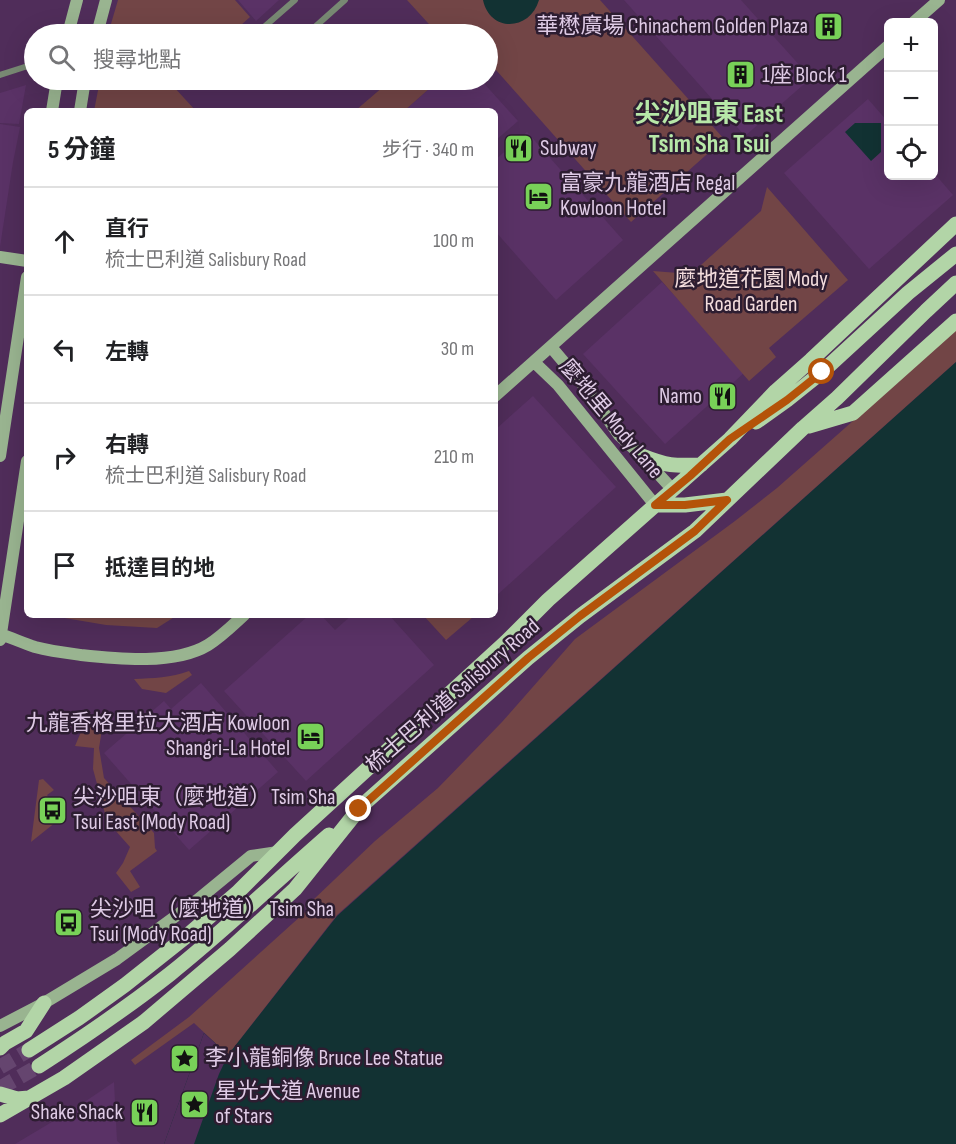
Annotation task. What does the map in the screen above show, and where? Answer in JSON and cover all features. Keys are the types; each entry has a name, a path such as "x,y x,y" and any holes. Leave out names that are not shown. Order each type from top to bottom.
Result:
{"main road":[{"name":"梳士巴利道 Salisbury Road","path":"29,1050 104,1001 188,935 249,882 278,852 506,642 548,600 730,439 776,391 956,224"},
{"name":"梳士巴利道 Salisbury Road","path":"730,439 787,400 822,372 908,293 956,254"},
{"name":"梳士巴利道 Salisbury Road","path":"0,1115 64,1078 144,1022 230,949 295,889 359,809 528,658 580,616 695,531 956,283"},
{"name":"梳士巴利道 Salisbury Road","path":"803,428 853,413 956,321"},
{"path":"642,456 673,466 701,465"},
{"path":"655,505 685,505 727,500"},
{"path":"39,1066 91,1033 170,973 234,920 359,809"},
{"path":"0,1048 26,1031 44,1003"},
{"path":"0,1094 17,1099 30,1098"}],"street":[{"path":"71,24 77,0"},
{"path":"100,24 106,0"},
{"path":"267,24 295,0"},
{"path":"318,24 345,0"},
{"path":"919,18 939,0"},
{"path":"498,393 884,50"},
{"path":"0,75 24,67"},
{"path":"52,108 55,90"},
{"path":"81,108 84,90"},
{"path":"0,257 24,261"},
{"path":"0,456 2,423 24,295"},
{"name":"麼地里 Mody Lane","path":"551,347 590,393 619,435 673,490"},
{"name":"麼地里 Mody Lane","path":"534,362 558,385 655,505"},
{"path":"24,480 0,636 36,647 68,653 156,659 183,654 208,645 240,618"},
{"path":"0,1026 44,1003 117,959 161,928 251,856 278,852"}],"shaded area":[{"path":"238,0 279,0 256,21"},
{"path":"483,0 539,0 527,18 510,24 501,23 493,18 487,11"},
{"path":"624,0 741,0 811,78 745,136"},
{"path":"24,86 19,124 0,123 0,93"},
{"path":"428,90 490,90 518,121 498,138 498,108 407,108"},
{"path":"868,99 884,117 884,180 938,180 938,178 953,195 869,269 784,173"},
{"path":"855,123 881,123 881,152 871,161 845,132"},
{"path":"0,124 20,127 0,247"},
{"name":"富豪九龍酒店 Regal Kowloon Hotel","path":"527,132 623,240 556,300 498,234 498,157"},
{"path":"662,282 745,372 665,444 583,354"},
{"path":"956,362 956,1144 164,1144 204,1033 228,1055 337,916"},
{"path":"533,396 616,487 498,594 498,427"},
{"name":"九龍香格里拉大酒店 Kowloon Shangri-La Hotel","path":"306,618 324,618 335,630 349,618 392,618 434,665 306,781 224,691"},
{"path":"201,683 278,772 189,850 104,753 164,701 171,709"},
{"path":"114,1082 117,1141 121,1144 15,1144 77,1107"}],"green space":[{"path":"118,0 235,0 250,17 242,24 111,24"},
{"path":"407,0 600,0 724,139 631,222 498,72 498,24 429,24"},
{"path":"98,90 177,90 193,108 95,108"},
{"path":"379,90 428,90 407,108 358,108"},
{"name":"麼地道花園 Mody Road Garden","path":"767,187 848,280 769,348 776,357 749,381 653,271 691,274 761,211"},
{"path":"956,330 956,362 337,915 228,1055 194,1023 135,1065 131,1060 189,1017 313,905 313,900 375,841 438,788 502,722 575,639 777,488"},
{"path":"65,618 173,618 157,628 106,625"},
{"path":"426,618 472,618 446,640"},
{"path":"189,671 192,675 166,693 142,689 134,679 169,676"},
{"path":"100,716 104,717 99,748 104,778 154,833 157,851 130,871 140,887 131,892 116,873 130,847 107,821 93,769 94,748 75,746 83,727"},
{"path":"43,779 54,790 47,795 50,800 49,812 56,822 31,842 39,780"}],"pier":[{"name":"星光大道 Avenue of Stars","path":"204,1033 228,1055 194,1144 164,1144"}],"tunnel":[{"path":"0,1067 29,1050"},
{"path":"0,1088 39,1066"}],"place":[{"name":"華懋廣場 Chinachem Golden Plaza","path":"829,26"},
{"name":"1座 Block 1","path":"741,75"},
{"name":"Subway","path":"519,148"},
{"name":"富豪九龍酒店 Regal Kowloon Hotel","path":"539,196"},
{"name":"Namo","path":"723,396"},
{"name":"九龍香格里拉大酒店 Kowloon Shangri-La Hotel","path":"311,736"},
{"name":"尖沙咀東（麼地道）Tsim Sha Tsui East (Mody Road)","path":"52,810"},
{"name":"尖沙咀（麼地道） Tsim Sha Tsui (Mody Road)","path":"69,922"},
{"name":"李小龍銅像 Bruce Lee Statue","path":"184,1058"},
{"name":"星光大道 Avenue of Stars","path":"194,1104"},
{"name":"Shake Shack","path":"144,1112"}],"district":[{"name":"尖沙咀東 East Tsim Sha Tsui","path":"709,129"}],"route":[{"path":"359,809 528,658 580,616 695,531 727,500 685,505 655,505 730,439 787,400 822,372"}]}
